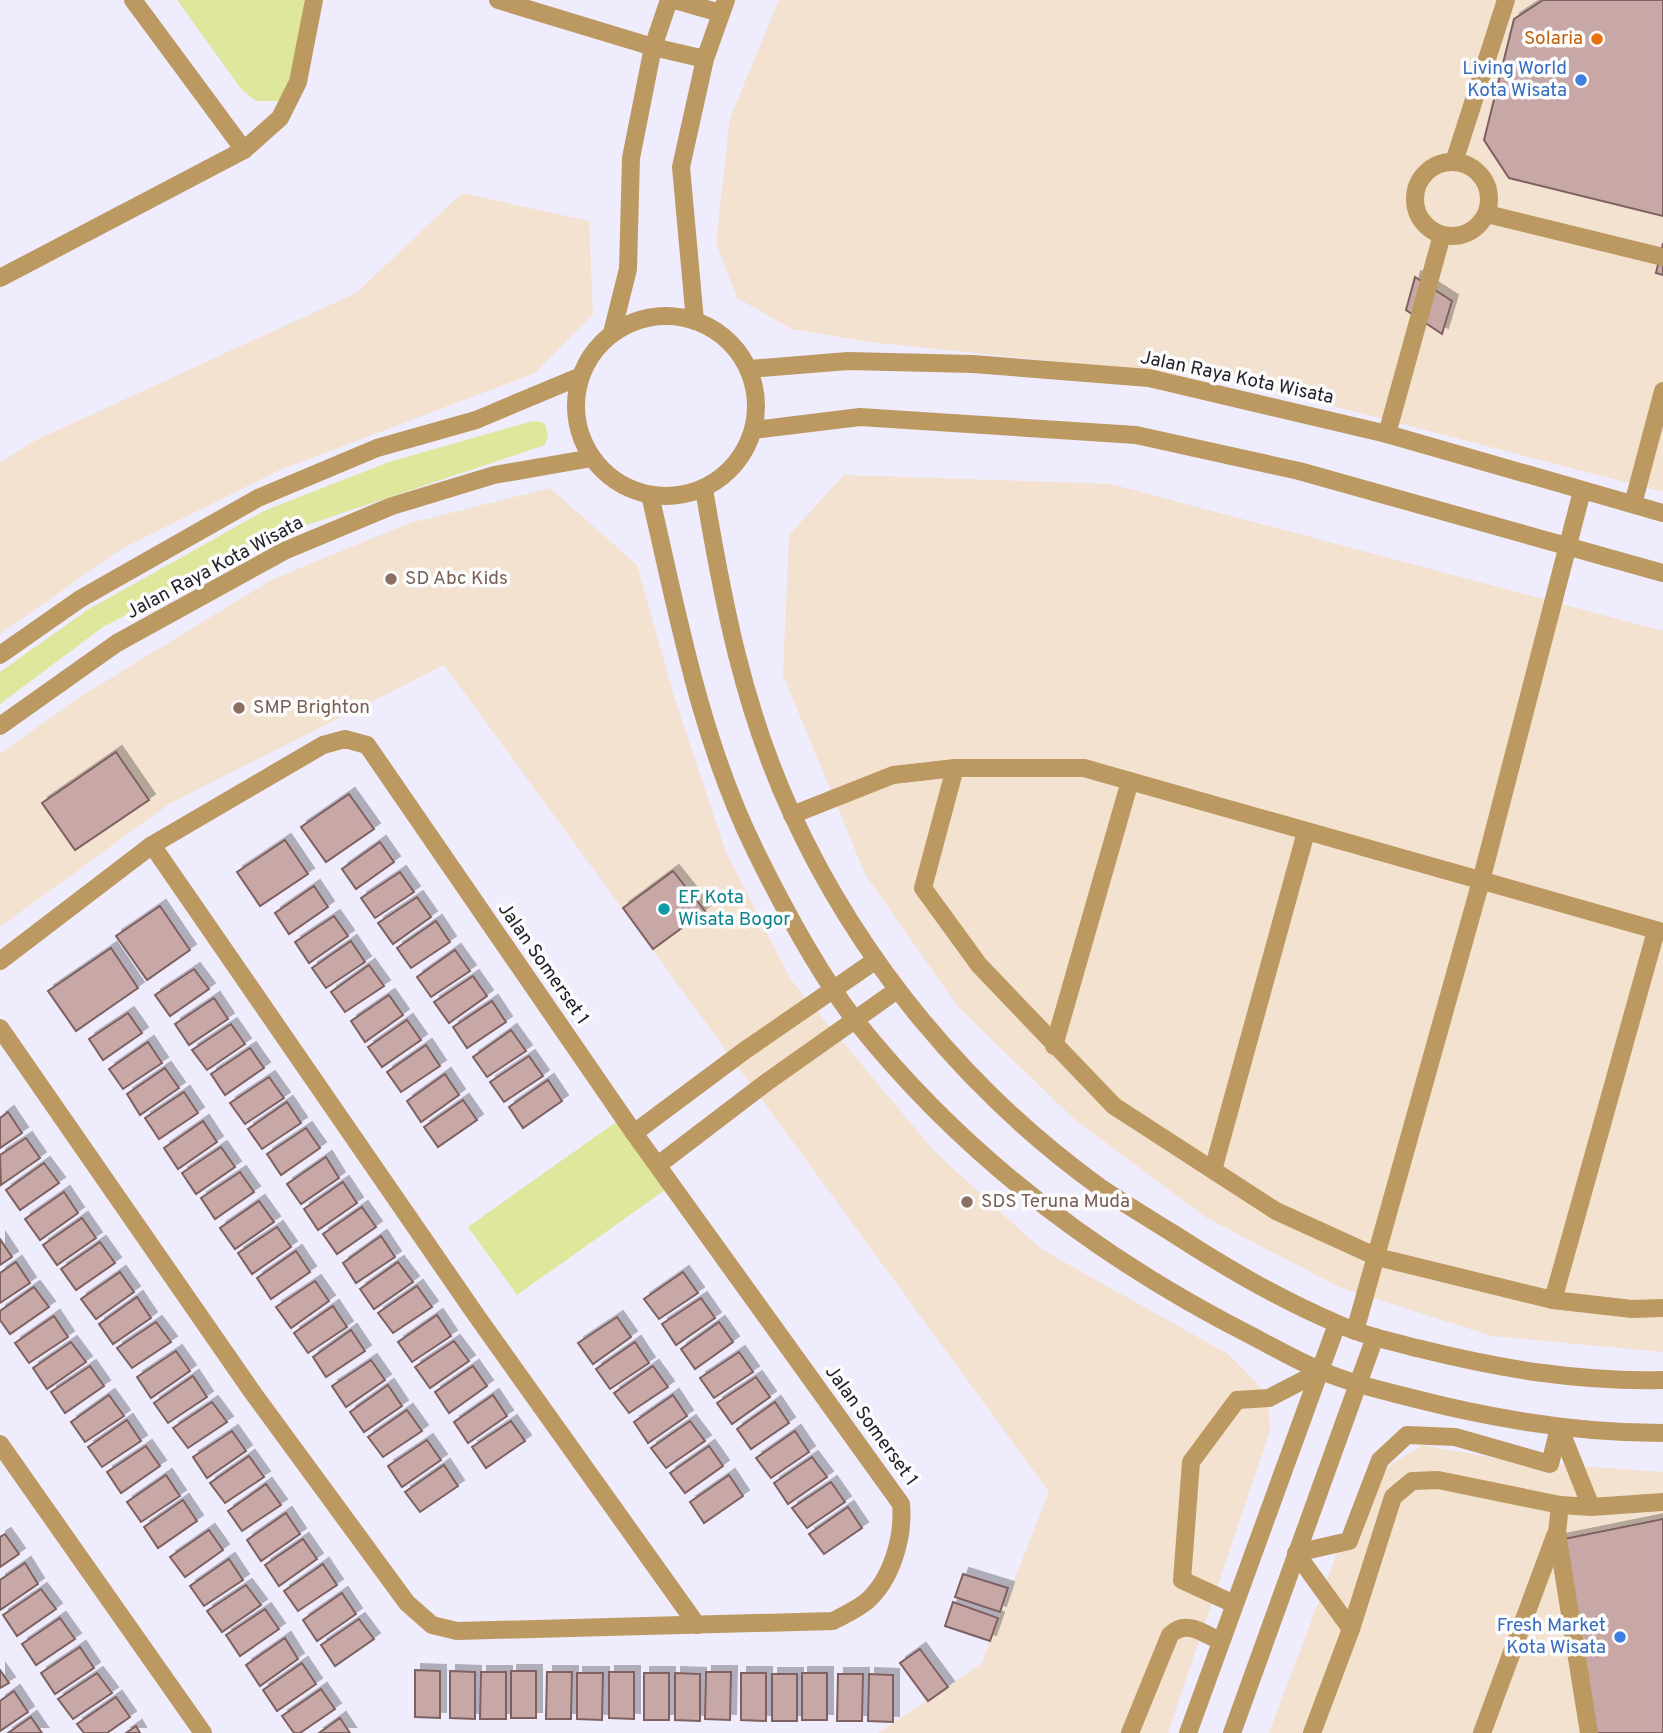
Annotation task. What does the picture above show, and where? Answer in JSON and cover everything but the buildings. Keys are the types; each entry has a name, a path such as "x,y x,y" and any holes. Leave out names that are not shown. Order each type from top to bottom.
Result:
{"street":[{"path":"133,0 244,150"},
{"path":"0,278 244,150 279,118 298,82 314,0"},
{"path":"498,0 653,47 705,59"},
{"path":"612,333 628,270 631,158 653,47 669,0"},
{"path":"675,0 723,7 705,59 681,167 695,321"},
{"path":"1454,162 1495,25 1506,0"},
{"path":"1454,162 1471,167 1484,180 1490,197 1487,214 1476,228 1460,236 1442,235 1426,226 1417,211 1416,193 1422,177 1436,165 1454,162"},
{"path":"1487,214 1663,257"},
{"path":"1387,434 1442,235"},
{"path":"666,316 695,321 726,340 749,369 756,399 754,429 743,454 727,474 704,488 668,497 650,495 617,482 592,458 579,433 575,404 580,376 593,352 612,333 638,320 666,316"},
{"name":"Jalan Raya Kota Wisata","path":"749,369 848,361 972,364 1149,378 1387,434 1663,513"},
{"name":"Jalan Raya Kota Wisata","path":"0,654 80,599 258,498 377,448 476,420 580,376"},
{"path":"1633,505 1662,396"},
{"path":"754,429 860,417 1136,435 1299,471 1663,573"},
{"name":"Jalan Raya Kota Wisata","path":"0,726 117,643 284,551 392,506 494,475 592,458"},
{"path":"704,488 726,620 753,718 792,815 828,882 897,990 951,1055 1021,1122 1101,1187 1221,1265 1337,1324 1375,1337 1499,1368 1615,1381 1663,1380"},
{"path":"1355,1331 1481,881 1582,491"},
{"path":"650,495 710,742 754,848 854,1018 918,1091 990,1164 1073,1228 1195,1307 1321,1371 1359,1385 1489,1418 1559,1428 1663,1433"},
{"name":"Jalan Somerset 1","path":"0,961 152,845 323,745 345,739 367,745 634,1133 901,1504 903,1524 887,1574 867,1601 833,1621 457,1631 432,1625 407,1603 253,1393 0,1028"},
{"path":"792,815 893,775 955,768 1084,768 1660,932 1553,1300"},
{"path":"955,768 923,888 979,964 1054,1046 1114,1106 1276,1212 1377,1257 1553,1300 1632,1309 1663,1308"},
{"path":"1054,1046 1130,782"},
{"path":"1213,1170 1306,832"},
{"path":"152,845 476,1315 697,1625"},
{"path":"634,1133 876,960"},
{"path":"658,1165 854,1018 897,990"},
{"path":"1188,1733 1337,1324"},
{"path":"1232,1733 1375,1337"},
{"path":"1234,1604 1182,1580 1191,1462 1237,1400 1269,1398 1321,1371"},
{"path":"1559,1428 1591,1507"},
{"path":"1296,1553 1349,1541 1380,1460 1407,1435 1455,1437 1550,1464 1559,1428"},
{"path":"0,1444 203,1733"},
{"path":"1312,1733 1351,1629 1393,1497 1412,1481 1438,1480 1560,1505 1591,1507 1663,1502"},
{"path":"1482,1733 1557,1533 1560,1505"},
{"path":"1557,1533 1589,1733"},
{"path":"1296,1553 1351,1629"},
{"path":"1130,1733 1170,1635 1177,1628 1187,1626 1220,1641"}],"shaded area":[{"path":"779,0 1663,0 1663,492 1233,380 869,342 791,329 737,298 716,243 730,118"},
{"path":"462,193 589,221 593,314 535,373 280,470 123,548 0,634 0,463 34,441 356,293"},
{"path":"844,475 1111,484 1663,631 1663,1352 1492,1336 1339,1287 1207,1218 1074,1119 958,1007 865,874 783,675 789,535"},
{"path":"550,488 637,565 674,696 726,852 791,980 934,1151 1041,1249 1228,1354 1268,1395 1270,1431 1168,1733 878,1733 981,1664 1049,1492 444,665 169,804 0,927 0,754 78,698 273,579 410,523"},
{"path":"1422,1445 1510,1461 1663,1472 1663,1733 1269,1733 1352,1513 1389,1466"}],"green space":[{"path":"177,0 321,0 295,86 278,101 256,101 242,90"},
{"path":"533,421 545,423 548,436 545,445 283,533 103,627 0,704 0,672 89,609 266,510 389,462"},
{"path":"616,1122 665,1190 517,1295 468,1227"}],"place":[{"name":"Solaria","path":"1597,39"},
{"name":"Living World Kota Wisata","path":"1581,80"},
{"name":"SD Abc Kids","path":"391,579"},
{"name":"SMP Brighton","path":"239,708"},
{"name":"EF Kota Wisata Bogor","path":"664,909"},
{"name":"SDS Teruna Muda","path":"967,1202"},
{"name":"Fresh Market Kota Wisata","path":"1620,1637"}]}
